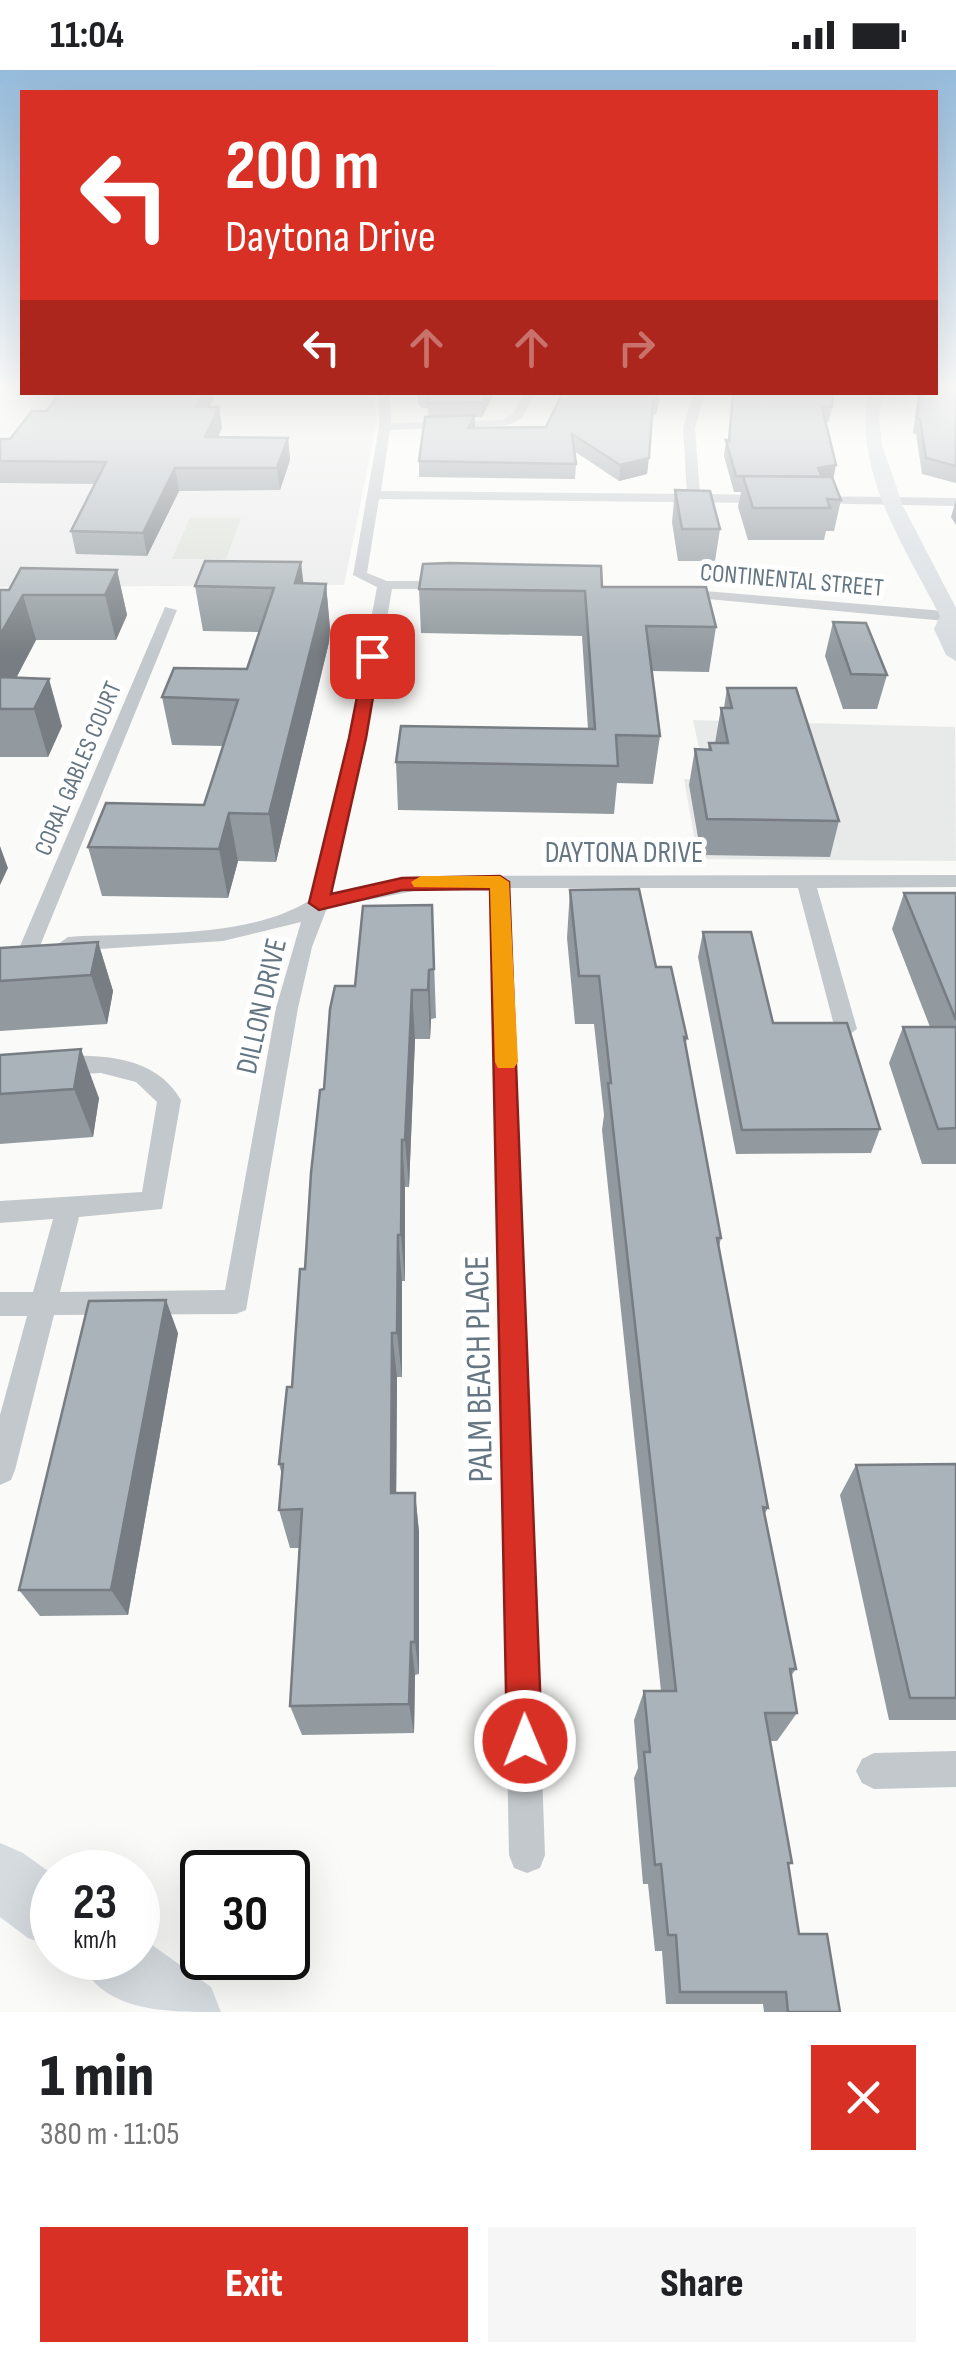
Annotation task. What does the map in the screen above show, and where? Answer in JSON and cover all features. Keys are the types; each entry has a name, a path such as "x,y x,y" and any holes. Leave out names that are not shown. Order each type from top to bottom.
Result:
{"highway":[{"path":"0,1876 30,1898"},
{"path":"142,1980 186,2012"}],"main road":[{"path":"882,474 954,618 944,629 956,655"}],"street":[{"path":"376,474 358,569 364,579 385,584 471,586"},
{"path":"692,474 694,498"},
{"path":"372,495 956,502"},
{"name":"DILLON DRIVE","path":"0,1304 236,1302 287,1008 302,947 319,903 358,738 385,584"},
{"name":"CONTINENTAL STREET","path":"665,592 954,618"},
{"name":"CORAL GABLES COURT","path":"22,947 170,610"},
{"name":"DAYTONA DRIVE","path":"22,947 222,934 299,916 319,903 402,884 956,880"},
{"name":"PALM BEACH PLACE","path":"500,882 527,1855"},
{"path":"806,882 846,1029"},
{"path":"0,1069 101,1064 144,1074 169,1100 153,1202 0,1212"},
{"path":"0,1470 69,1208"},
{"path":"874,1771 956,1769"}],"shaded area":[{"path":"0,474 366,474 344,585 0,587"},
{"path":"190,518 241,518 226,559 172,559"},
{"path":"693,720 955,727 956,861 698,859 684,779 701,779 704,772"}],"building":[{"path":"100,474 172,474 143,533 71,531"},
{"path":"821,474 822,477 736,476"},
{"path":"743,476 832,477 841,500 827,499 830,508 753,508"},
{"path":"675,490 710,491 720,529 682,529"},
{"path":"205,561 301,562 295,583 326,584 269,814 229,813 219,849 88,847 106,803 204,805 238,700 162,697 174,668 247,669 274,588 195,586"},
{"path":"423,564 601,566 602,587 706,587 716,627 646,626 660,736 616,735 618,766 396,762 401,726 595,729 585,591 419,589"},
{"path":"21,568 117,570 105,595 23,595 0,635 0,590 9,590"},
{"path":"833,622 866,623 887,675 851,674"},
{"path":"0,677 49,679 34,709 0,709"},
{"path":"727,688 796,688 839,821 707,819 695,749 711,750 709,743 728,743 721,708 732,708"},
{"path":"639,889 656,967 671,967 687,1038 684,1037 721,1238 717,1238 768,1508 763,1507 796,1669 790,1669 797,1713 765,1713 792,1863 788,1863 799,1934 827,1934 840,2012 788,2012 786,1992 680,1992 676,1935 668,1935 661,1864 655,1865 644,1752 650,1752 644,1691 676,1691 599,976 579,976 570,890"},
{"path":"904,893 956,893 956,1020"},
{"path":"432,905 434,969 429,970 428,990 412,990 402,1140 397,1333 392,1333 391,1493 415,1493 415,1642 411,1642 409,1704 290,1706 302,1509 279,1510 283,1464 279,1464 287,1387 292,1387 300,1269 305,1269 311,1173 320,1090 324,1089 330,1009 335,986 355,986 363,906"},
{"path":"703,932 751,932 773,1023 847,1023 880,1129 742,1130"},
{"path":"98,942 91,975 0,981 0,948"},
{"path":"903,1027 956,1027 956,1128 938,1129"},
{"path":"81,1049 74,1089 0,1094 0,1055"},
{"path":"166,1300 111,1590 19,1590 89,1301"},
{"path":"956,1464 956,1698 910,1698 856,1465"}],"slow traffic":[{"path":"421,882 500,882 506,1062"}],"route":[{"path":"372,656 358,738 319,903 402,884 500,882 525,1741"}]}
